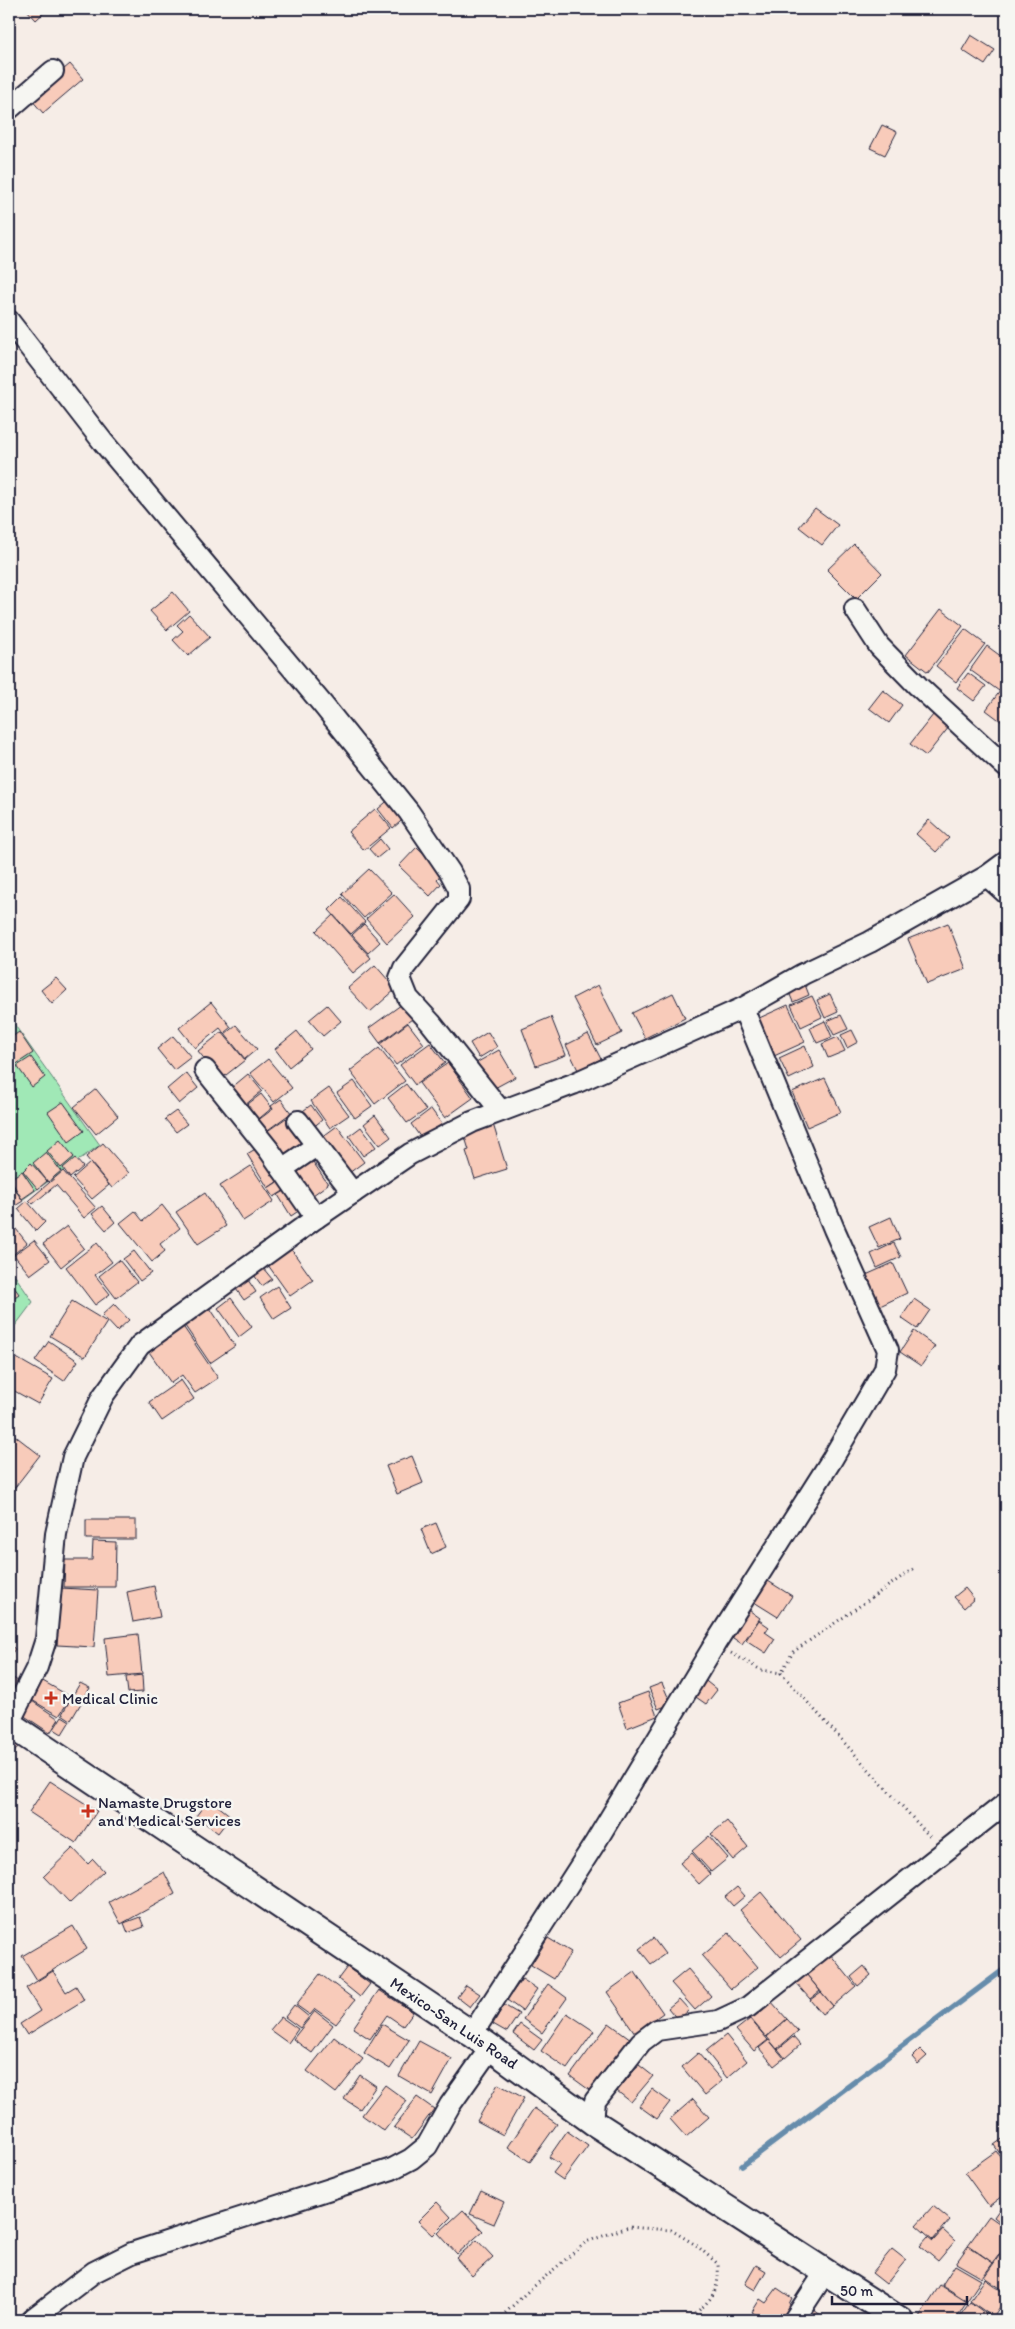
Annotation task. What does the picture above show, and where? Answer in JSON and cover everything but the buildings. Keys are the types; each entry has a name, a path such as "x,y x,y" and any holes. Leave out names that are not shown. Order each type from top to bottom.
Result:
{"main road":[{"name":"Mexico-San Luis Road","path":"9,1724 482,2041 594,2122 900,2320"}],"street":[{"path":"9,109 53,72"},
{"path":"9,321 109,449 354,743 409,812 450,872 459,889 459,899 404,968 400,978 408,998 431,1023 500,1110"},
{"path":"855,609 868,632 879,646 918,686 1006,768"},
{"path":"9,1724 42,1654 46,1638 56,1534 73,1457 103,1396 140,1345 316,1218 410,1154 472,1122 573,1084 743,1008 803,974 870,942 987,876 1006,862"},
{"path":"987,876 1006,893"},
{"path":"31,2320 94,2272 132,2253 392,2169 411,2159 427,2146 482,2041 595,1843 715,1644 831,1461 885,1369 888,1350 834,1229 743,1008"},
{"path":"205,1070 282,1169 316,1218"},
{"path":"298,1121 353,1193"},
{"path":"282,1169 316,1146"},
{"path":"594,2122 594,2101 641,2042 657,2030 718,2021 748,2007 1006,1802"},
{"path":"794,2320 826,2271"}],"path":[{"path":"780,1672 793,1652 913,1568"},
{"path":"715,1644 761,1670 780,1672 944,1852"},
{"path":"498,2320 525,2294 586,2242 628,2227 671,2230 696,2245 718,2264 719,2281 710,2301 688,2320"}],"green space":[{"path":"9,1017 100,1145 9,1209"},
{"path":"9,1267 33,1302 9,1334"}],"waterway":[{"path":"742,2166 1006,1968"}],"place":[{"name":"Medical Clinic","path":"51,1698"},
{"name":"Namaste Drugstore and Medical Services","path":"88,1811"}]}
